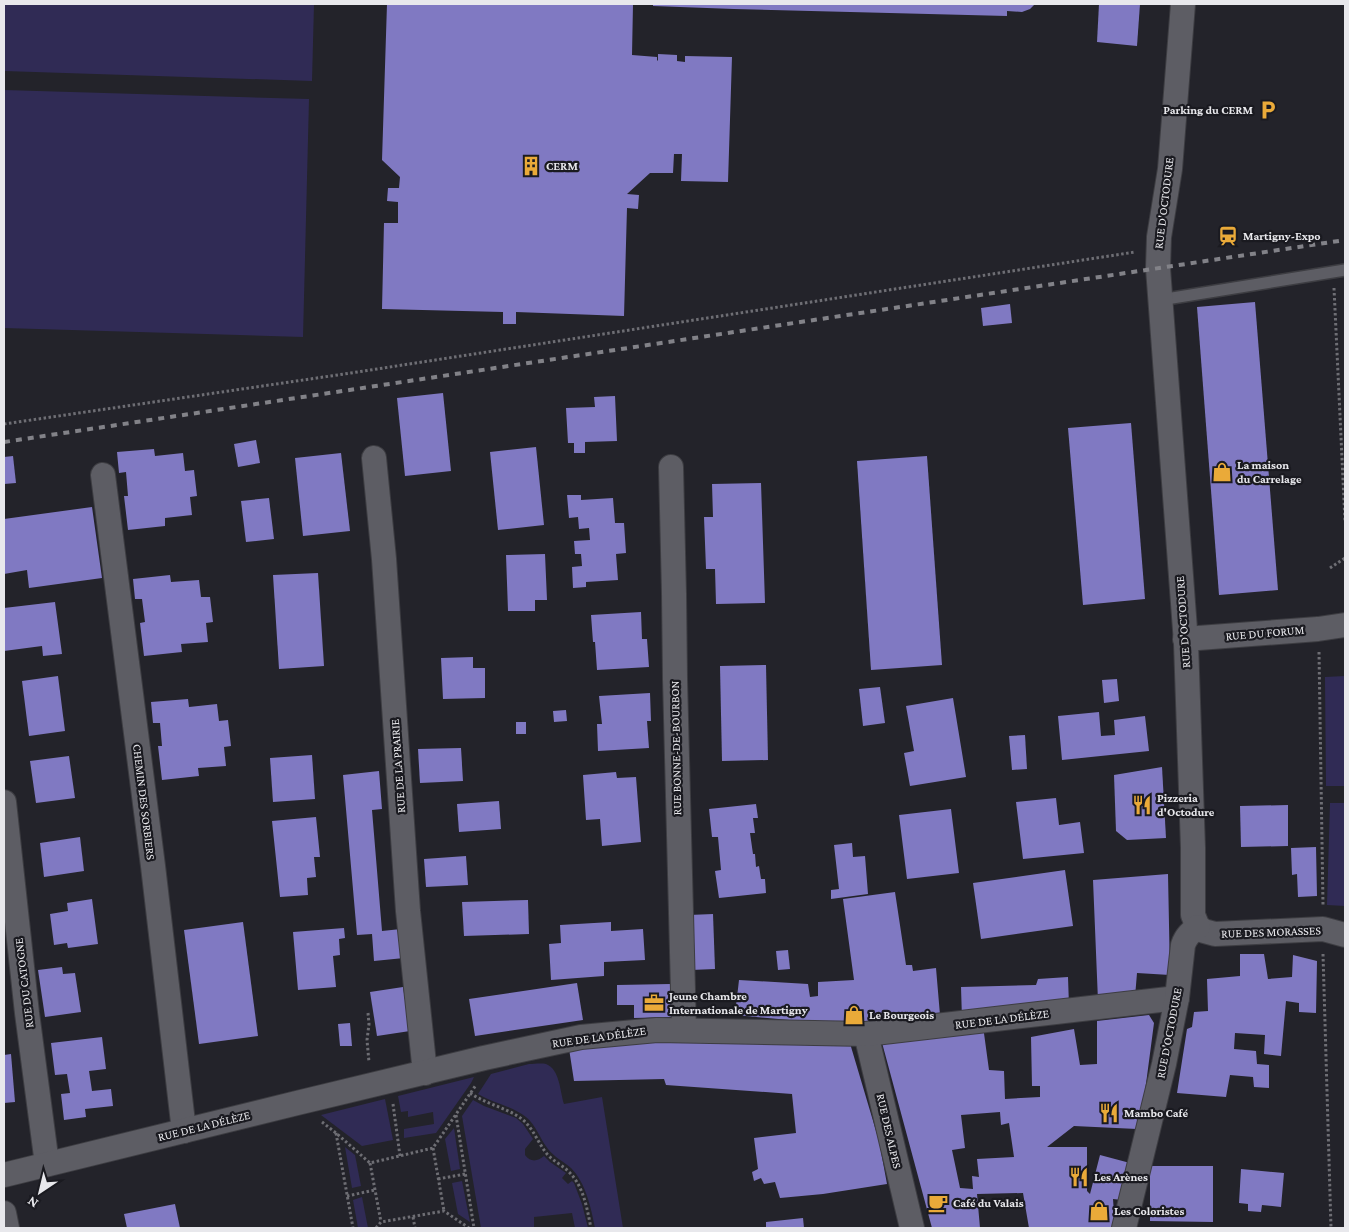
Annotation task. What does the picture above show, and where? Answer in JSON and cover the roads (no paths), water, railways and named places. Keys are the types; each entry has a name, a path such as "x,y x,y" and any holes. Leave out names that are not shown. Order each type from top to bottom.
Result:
{"street":[{"name":"RUE D'OCTODURE","path":"1124,1228 1164,1064 1177,998 1185,938 1198,927 1192,915 1194,848 1185,639 1158,268 1159,237 1170,170 1184,4"},
{"name":"RUE DE LA PRAIRIE","path":"374,458 384,569 408,911 425,1073"},
{"name":"RUE BONNE-DE-BOURBON","path":"671,467 674,679 684,1030"},
{"name":"CHEMIN DES SORBIERS","path":"103,475 184,1130"},
{"name":"RUE DU FORUM","path":"1185,639 1345,625"},
{"name":"RUE DU CATOGNE","path":"4,802 27,1013 47,1164"},
{"name":"RUE DES MORASSES","path":"1198,927 1215,934 1323,929 1345,935"},
{"name":"RUE DE LA DÉLÈZE","path":"4,1175 305,1101 581,1037 631,1032 684,1030 866,1034 1177,998"},
{"name":"RUE DES ALPES","path":"866,1034 912,1228"},
{"path":"4,1214 7,1228"}],"lane":[{"path":"1160,300 1345,270"}],"railway":[{"path":"4,442 1345,240"}],"place":[{"name":"Parking du CERM","path":"1268,110"},
{"name":"CERM","path":"531,166"},
{"name":"Martigny-Expo","path":"1228,236"},
{"name":"La maison du Carrelage","path":"1222,472"},
{"name":"Pizzeria d'Octodure","path":"1142,805"},
{"name":"Jeune Chambre Internationale de Martigny","path":"654,1003"},
{"name":"Le Bourgeois","path":"854,1015"},
{"name":"Mambo Café","path":"1109,1113"},
{"name":"Les Arènes","path":"1079,1177"},
{"name":"Café du Valais","path":"938,1203"},
{"name":"Les Coloristes","path":"1099,1211"}]}
